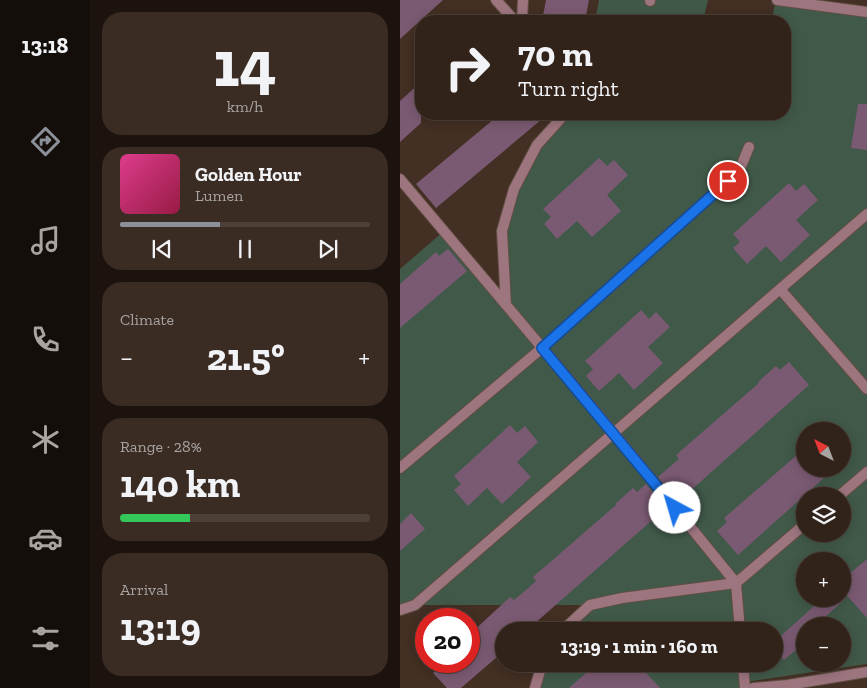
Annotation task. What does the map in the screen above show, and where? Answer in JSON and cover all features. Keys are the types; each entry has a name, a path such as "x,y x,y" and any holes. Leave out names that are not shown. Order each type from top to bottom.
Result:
{"street":[{"path":"496,0 510,15"},
{"path":"523,15 524,0"},
{"path":"776,0 867,12"},
{"path":"506,305 502,231 514,189 537,145 560,120"},
{"path":"400,468 542,348 739,171 749,147"},
{"path":"400,179 614,433 736,583 739,622"},
{"path":"400,610 415,605 867,214"},
{"path":"780,289 867,389"},
{"path":"849,487 867,472"},
{"path":"572,622 590,605 622,598 736,583 796,532"},
{"path":"535,688 540,672"},
{"path":"744,672 745,688"},
{"path":"753,688 788,685 867,672"}],"green space":[{"path":"599,0 708,0 704,15 596,15"},
{"path":"776,1 867,12 867,664 851,666 851,617 796,617 796,672 813,672 745,682 745,688 535,688 540,672 783,672 783,622 571,622 589,605 415,605 400,610 400,269 444,231 506,304 502,231 537,145 560,120 791,120 791,15 772,15"}],"building":[{"path":"400,0 443,0 426,15 415,15 415,25 400,39"},
{"path":"546,0 589,0 586,15 543,15"},
{"path":"415,87 415,120 421,120 421,123 400,142 400,101"},
{"path":"858,104 867,104 867,150 851,148"},
{"path":"493,120 541,120 436,208 416,184"},
{"path":"599,158 607,166 614,160 628,175 607,195 621,211 592,237 577,221 557,239 544,224 551,217 543,209"},
{"path":"789,183 796,191 804,184 818,200 796,220 810,235 781,262 766,246 747,264 733,248 740,242 733,234"},
{"path":"448,249 467,271 400,328 400,284 436,252 439,256"},
{"path":"641,310 649,319 656,312 670,327 648,347 663,363 634,390 619,373 599,391 586,376 593,369 585,361"},
{"path":"789,362 809,385 689,492 687,489 676,499 658,477 679,459 676,455 776,366 780,370"},
{"path":"510,425 517,433 525,426 538,442 517,462 531,477 502,504 487,488 468,506 454,490 461,484 454,476"},
{"path":"796,456 796,478 824,478 814,487 796,487 796,503 738,555 717,531 727,522 724,518"},
{"path":"646,484 666,508 536,622 495,622 495,659 480,672 480,625 510,597 514,600 526,590 536,581 533,577 633,488 637,492"},
{"path":"411,513 425,529 400,551 400,524"},
{"path":"867,559 867,618 851,600 851,572"},
{"path":"813,607 836,607 825,617 802,617"},
{"path":"796,622 796,650 784,660 783,659 783,634"},
{"path":"587,672 645,672 660,688 569,688"},
{"path":"433,673 478,673 461,688 447,688"}],"route":[{"path":"675,508 542,348 728,181"}]}
